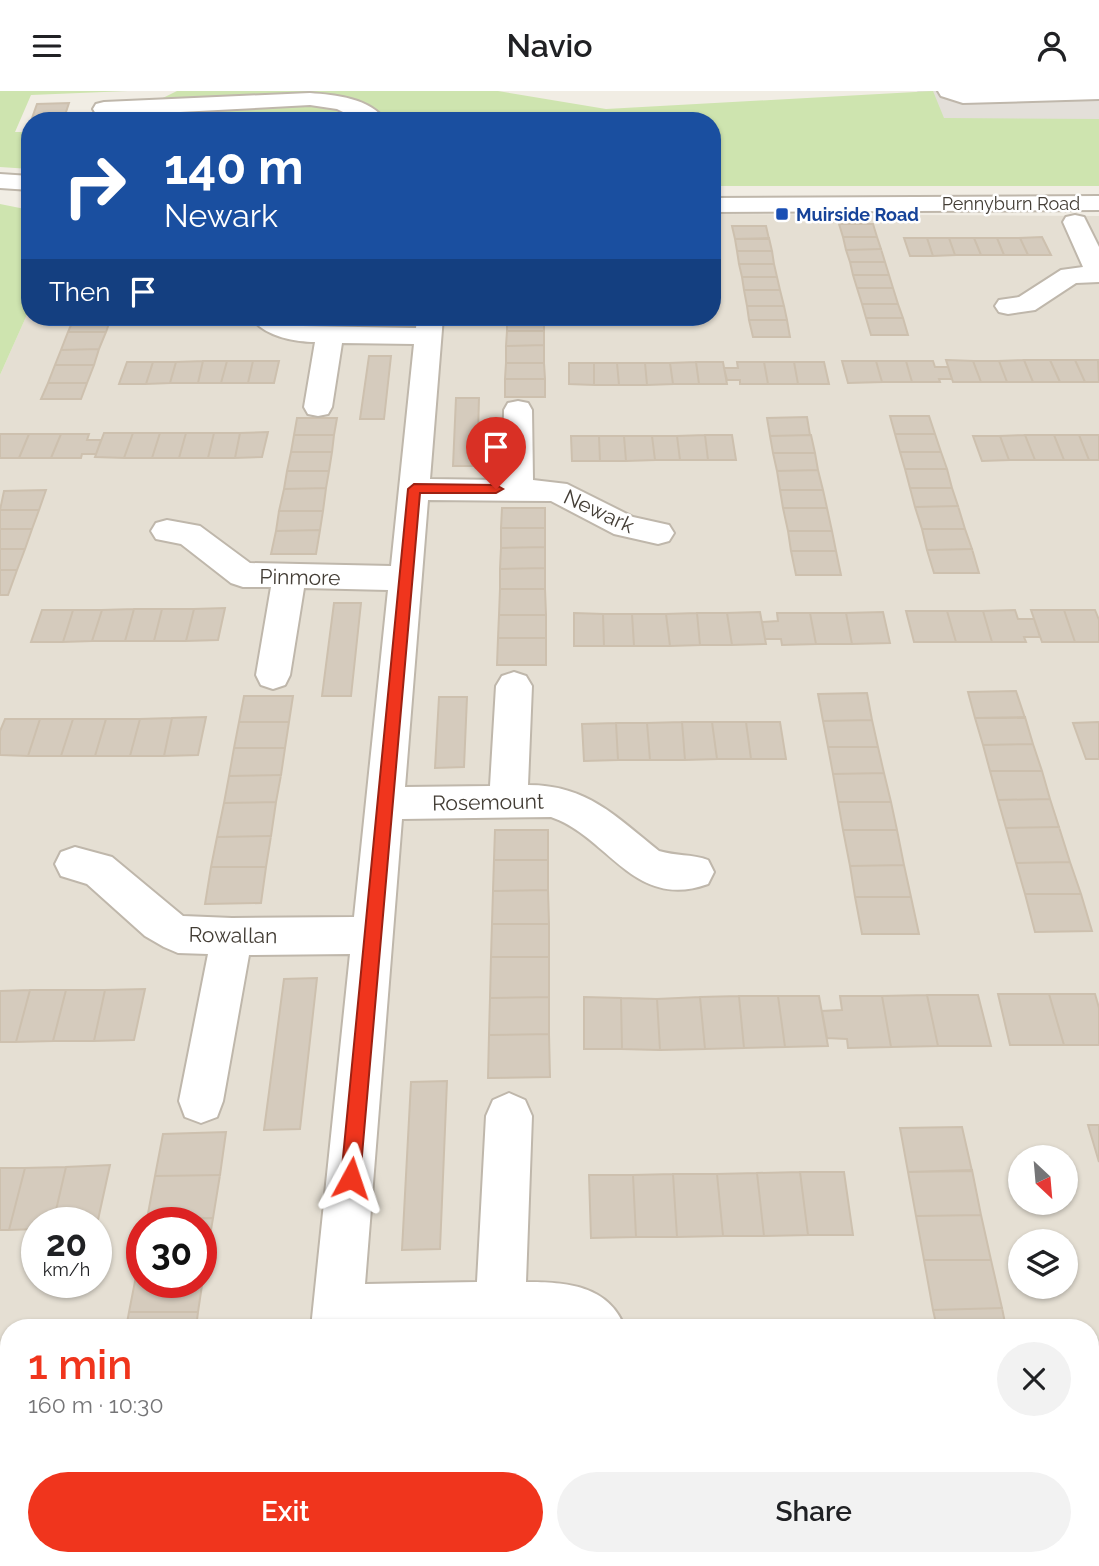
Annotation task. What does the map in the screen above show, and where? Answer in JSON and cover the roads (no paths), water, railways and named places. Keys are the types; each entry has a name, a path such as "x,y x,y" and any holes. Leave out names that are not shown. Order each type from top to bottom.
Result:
{"street":[{"path":"948,91 963,97 1099,93"},
{"path":"104,109 310,99 338,101 362,112"},
{"path":"0,181 21,182"},
{"name":"Pennyburn Road","path":"721,205 1099,203"},
{"path":"1008,306 1026,304 1070,275 1099,274 1075,222"},
{"path":"281,326 297,334 330,335 429,326 337,1319"},
{"path":"318,407 330,335"},
{"path":"518,410 518,489"},
{"name":"Newark","path":"414,489 518,489 561,492 625,526 658,533"},
{"name":"Pinmore","path":"167,531 189,534 243,575 406,578"},
{"path":"273,675 289,577"},
{"path":"508,802 514,686"},
{"name":"Rosemount","path":"385,803 566,803 579,810 647,865 672,872 694,872"},
{"name":"Rowallan","path":"75,864 99,869 169,930 178,934 232,937 373,935"},
{"path":"201,1101 232,937"},
{"path":"500,1306 509,1117"},
{"path":"339,1319 363,1309 500,1306 561,1307 583,1314 589,1319"}],"place":[{"name":"Muirside Road","path":"782,214"}]}
